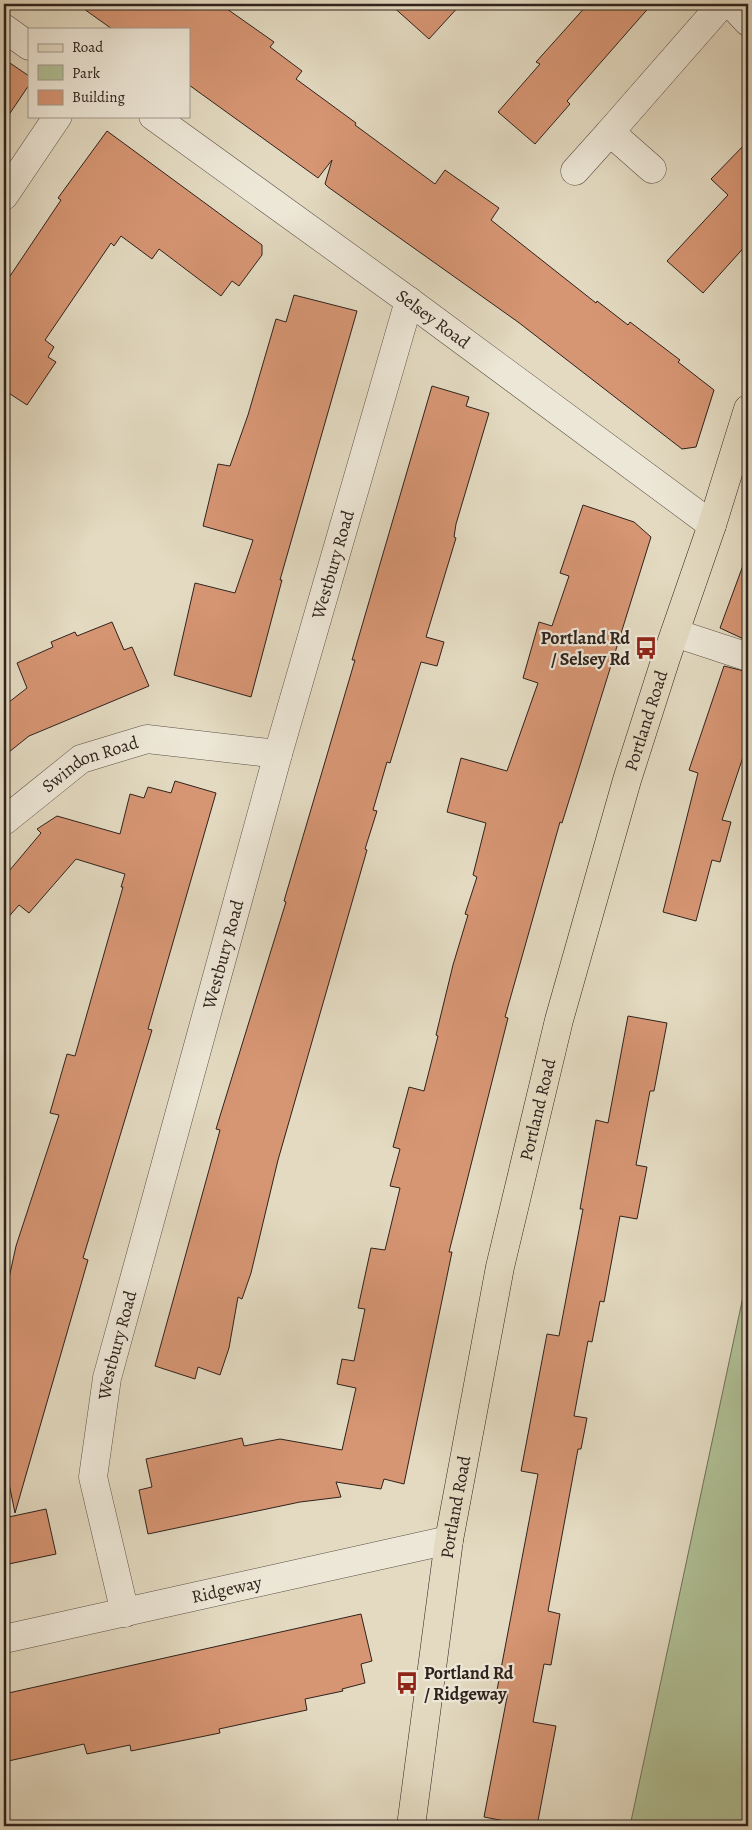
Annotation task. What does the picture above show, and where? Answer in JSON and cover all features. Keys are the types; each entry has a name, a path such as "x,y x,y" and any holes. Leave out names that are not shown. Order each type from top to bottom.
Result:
{"main road":[{"name":"Portland Road","path":"411,1826 449,1540 500,1267 559,1020 627,780 748,411"}],"street":[{"path":"575,171 722,4"},
{"path":"731,4 748,22"},
{"path":"4,28 28,45"},
{"path":"4,196 57,118"},
{"name":"Selsey Road","path":"156,118 409,301 712,525"},
{"path":"610,132 652,169"},
{"name":"Westbury Road","path":"125,1613 93,1477 107,1378 278,754 409,301"},
{"path":"675,633 748,656"},
{"name":"Swindon Road","path":"4,821 81,759 147,739 278,754"},
{"name":"Ridgeway","path":"4,1639 449,1540"}],"green space":[{"path":"748,1274 748,1826 630,1826 747,1278"}],"building":[{"path":"77,4 220,4 274,42 270,47 302,71 296,79 435,184 445,170 499,208 491,220 596,303 597,301 628,325 630,322 680,360 678,362 714,390 696,447 682,449 518,322 328,187 325,184 332,160 318,178 190,86 190,28 111,28"},
{"path":"390,4 461,4 429,39"},
{"path":"588,4 652,4 567,101 570,104 535,144 498,112 540,64 536,62"},
{"path":"4,59 28,75 28,86 4,122"},
{"path":"107,131 262,245 262,255 239,286 232,281 221,296 159,249 152,259 121,236 114,246 111,243 45,340 54,347 48,357 56,362 27,405 4,390 4,285 61,200 58,198"},
{"path":"748,141 748,243 703,293 667,261 728,195 711,179"},
{"path":"294,295 357,311 280,580 282,580 251,697 174,675 195,583 235,593 253,540 203,526 218,464 230,466 248,415 276,319 286,322"},
{"path":"432,386 469,397 466,406 489,413 456,524 454,537 456,538 426,637 444,642 437,666 421,662 390,763 387,762 373,810 377,811 365,849 367,850 278,1160 251,1273 242,1299 238,1297 229,1348 220,1375 198,1367 195,1379 155,1366 220,1130 216,1129 286,902 284,901 355,660 352,660"},
{"path":"583,505 634,522 651,537 562,823 560,822 505,1017 508,1018 449,1252 452,1252 404,1484 384,1479 381,1489 336,1482 341,1497 300,1502 148,1534 139,1490 152,1487 146,1459 242,1438 244,1446 280,1439 342,1450 356,1388 337,1384 342,1359 354,1361 365,1309 358,1308 371,1248 385,1250 400,1188 390,1186 400,1149 393,1147 409,1087 424,1091 453,965 468,915 465,914 477,877 473,875 486,823 447,812 461,758 507,771 538,683 523,678 539,622 552,626 569,576 560,573"},
{"path":"745,560 748,561 748,641 720,628"},
{"path":"112,622 124,650 132,647 149,686 29,736 4,756 4,706 27,688 17,663 53,647 51,642 75,632 77,636"},
{"path":"724,666 748,672 748,742 722,820 731,822 720,862 712,860 696,921 663,912 698,773 689,770"},
{"path":"175,781 216,793 148,1029 152,1030 83,1258 88,1260 15,1513 4,1459 4,1301 16,1246 59,1115 50,1113 67,1054 75,1056 123,887 121,887 125,874 76,859 29,913 19,905 4,922 4,877 41,833 37,829 57,816 120,834 130,794 144,798 148,787 171,793"},
{"path":"628,1016 667,1023 654,1091 650,1091 636,1165 647,1167 637,1219 620,1216 604,1302 600,1301 592,1342 588,1341 574,1416 587,1418 581,1449 578,1449 548,1611 560,1614 551,1665 544,1664 533,1722 556,1726 537,1826 531,1826 484,1817 508,1692 497,1690 538,1474 521,1471 547,1334 559,1336 583,1209 580,1209 596,1120 608,1123"},
{"path":"46,1509 56,1554 4,1565 4,1518"},
{"path":"361,1614 372,1661 361,1664 365,1683 342,1689 343,1691 305,1699 307,1710 219,1729 220,1733 131,1751 130,1745 87,1754 84,1744 4,1762 4,1694"}],"place":[{"name":"Portland Rd / Selsey Rd","path":"646,648"},
{"name":"Portland Rd / Ridgeway","path":"407,1683"}]}
